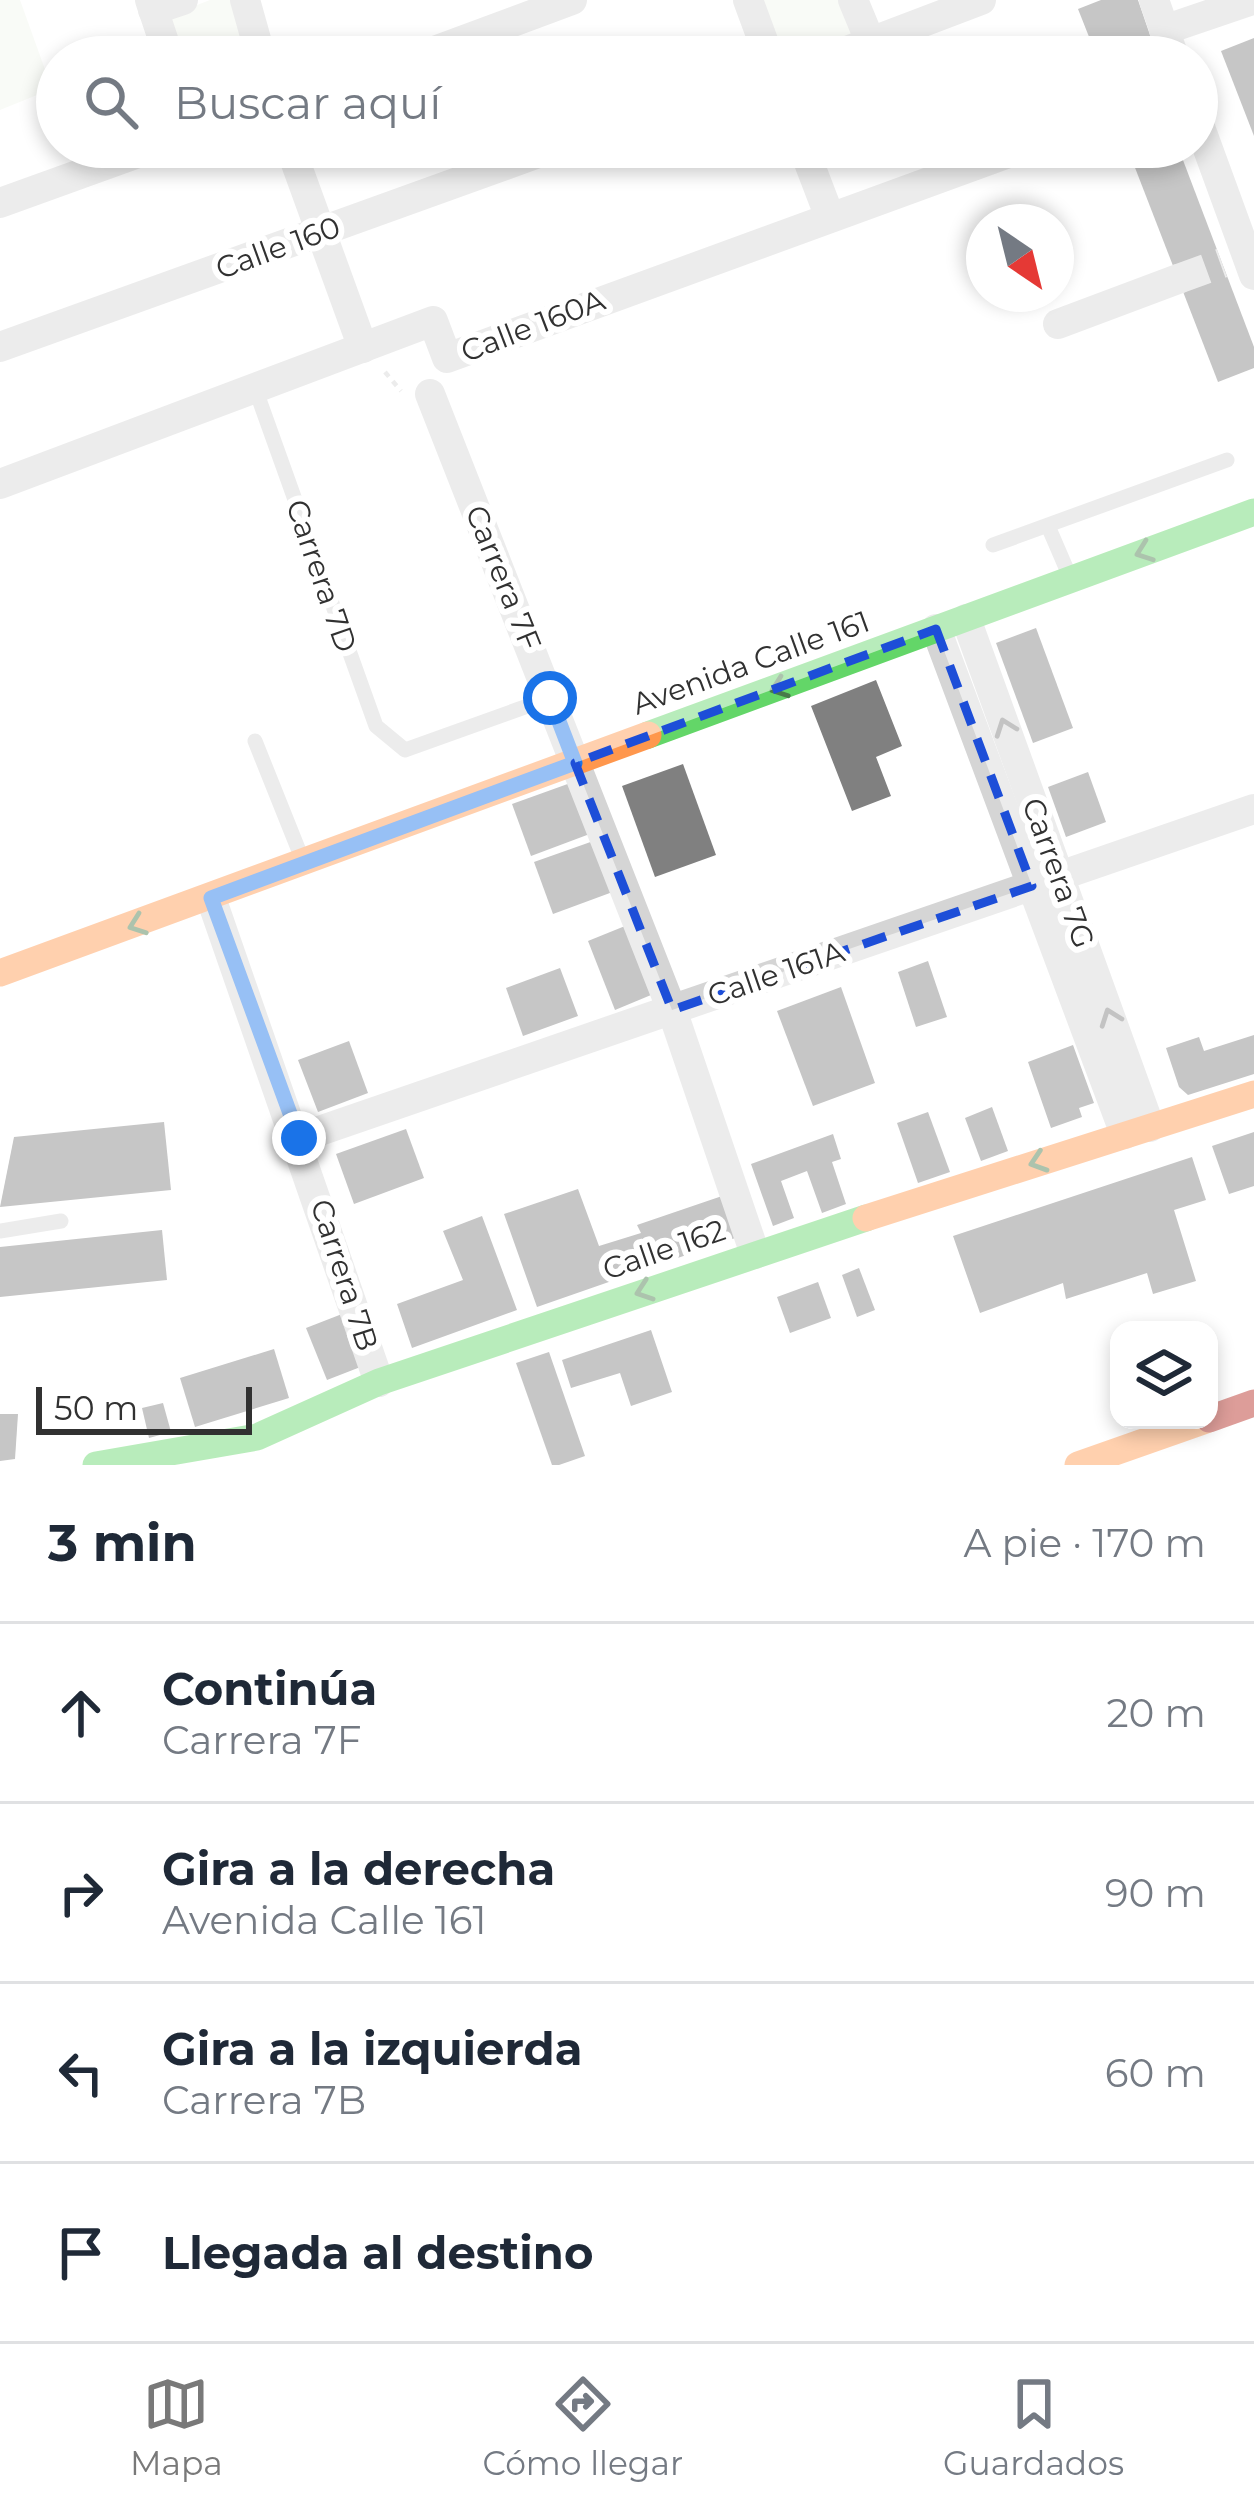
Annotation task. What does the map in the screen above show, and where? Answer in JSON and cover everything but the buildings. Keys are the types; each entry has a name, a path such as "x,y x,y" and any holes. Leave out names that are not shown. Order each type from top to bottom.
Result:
{"street":[{"path":"162,36 151,5 183,0"},
{"path":"245,0 255,36"},
{"path":"475,36 572,0"},
{"path":"748,0 761,36"},
{"path":"854,0 868,36"},
{"path":"884,36 981,0"},
{"path":"1154,0 1167,36"},
{"path":"1183,36 1252,0"},
{"path":"0,203 97,168"},
{"path":"297,168 363,348"},
{"name":"Calle 160","path":"0,347 498,168"},
{"path":"811,168 829,215"},
{"name":"Calle 160A","path":"0,484 433,321 447,358 964,168"},
{"path":"1212,168 1241,264"},
{"path":"1058,324 1178,279"},
{"name":"Carrera 7F","path":"430,394 672,1010 755,1254"},
{"name":"Avenida Calle 161","path":"0,973 1254,512"},
{"name":"Carrera 7G","path":"951,624 1138,1131"},
{"name":"Calle 161A","path":"299,1138 1254,809"},
{"name":"Carrera 7B","path":"211,898 299,1138 379,1382"},
{"name":"Calle 162","path":"97,1465 256,1437 379,1382 755,1254 1254,1094"},
{"path":"1218,1416 1254,1403"},
{"path":"1078,1465 1180,1429"}],"lane":[{"name":"Carrera 7D","path":"255,388 376,726 386,740 405,750 550,698"},
{"path":"993,545 1227,460"},
{"path":"1048,526 1071,579"},
{"path":"256,741 304,863"},
{"path":"0,1231 61,1221"}],"path":[{"path":"363,348 410,402 430,394"}],"highlighted area":[{"path":"936,629 1032,886 672,1010 575,763"}],"shaded area":[{"path":"0,0 20,0 36,44 36,95 0,110"},
{"path":"210,0 239,0 252,36 164,36 158,20"},
{"path":"760,0 850,0 861,31 846,36 773,36"}],"tunnel":[{"path":"1178,279 1222,263"}],"traffic: fast":[{"path":"648,735 1254,512"},
{"path":"96,1465 257,1437 379,1382 866,1218"}],"traffic: slow":[{"path":"0,973 648,735"},
{"path":"866,1218 1254,1094"},
{"path":"1078,1465 1180,1429"}],"traffic: jam":[{"path":"1218,1416 1254,1403"}],"route":[{"path":"299,1138 211,898 575,763 550,698"}]}
